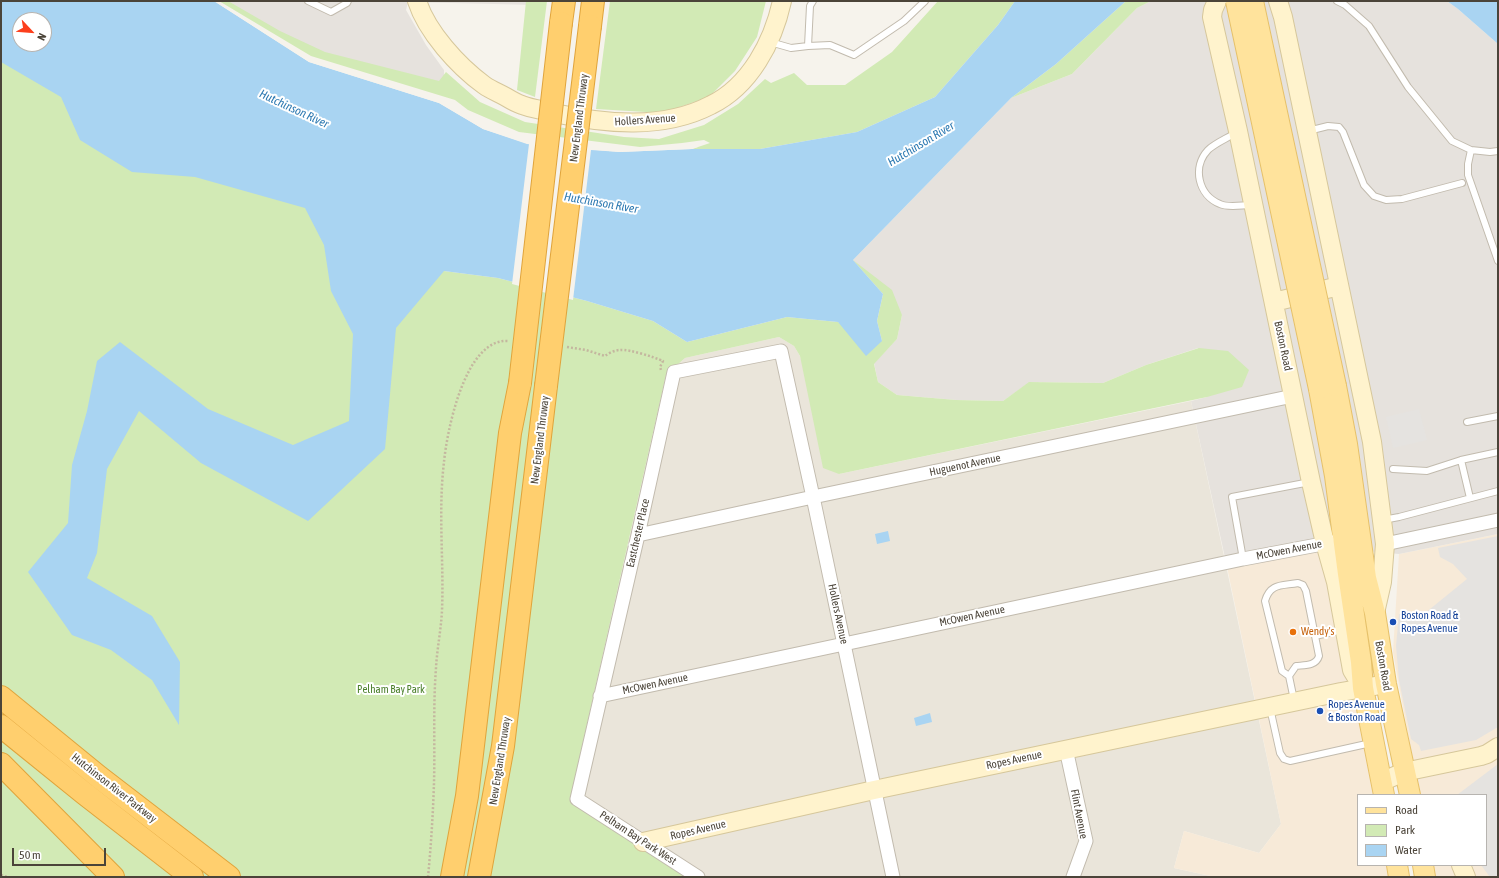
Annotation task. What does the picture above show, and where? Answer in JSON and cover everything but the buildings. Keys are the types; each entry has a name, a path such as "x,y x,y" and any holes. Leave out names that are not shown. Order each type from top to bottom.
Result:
{"highway":[{"path":"452,877 467,796 510,434 520,383 564,1"},
{"name":"New England Thruway","path":"479,877 503,746 593,1"},
{"name":"Hutchinson River Parkway","path":"1,696 104,781 228,877"},
{"name":"Hutchinson River Parkway","path":"1,726 85,794 192,877"},
{"path":"1,764 113,877"}],"main road":[{"name":"Boston Road","path":"1236,1 1327,388 1347,444 1366,578 1375,613 1386,684 1410,794"},
{"name":"Boston Road","path":"1254,1 1327,388 1335,476 1334,541 1361,662 1363,688 1382,789"},
{"path":"1397,866 1399,877"},
{"path":"1423,866 1425,877"}],"street":[{"name":"Hollers Avenue","path":"417,1 436,36 462,67 485,86 522,105 567,116 617,123 649,122 681,118 698,112 725,96 743,80 753,68 769,41 782,1"},
{"name":"Boston Road","path":"1217,1 1212,17 1240,139 1311,482 1334,541 1336,582 1352,670 1363,688"},
{"name":"Boston Road","path":"1278,1 1307,131 1372,442 1385,544 1382,582 1375,613"},
{"path":"1240,139 1307,131"},
{"path":"1274,302 1339,286"},
{"name":"Hollers Avenue","path":"781,351 893,877"},
{"name":"Eastchester Place","path":"577,799 674,372 781,351"},
{"name":"Huguenot Avenue","path":"638,535 1293,396"},
{"path":"1385,544 1498,520"},
{"name":"McOwen Avenue","path":"600,696 844,643 1334,541"},
{"name":"Ropes Avenue","path":"644,842 874,790 1066,749 1386,684"},
{"path":"1382,789 1404,772 1481,756 1498,747"},
{"name":"Flint Avenue","path":"1066,749 1086,841 1073,877"},
{"name":"Pelham Bay Park West","path":"577,799 698,877"},
{"path":"1461,866 1466,877"}],"lane":[{"path":"308,1 331,12 348,1"},
{"path":"808,46 810,6 813,1"},
{"path":"769,41 792,48 830,45 854,56 904,21 925,1"},
{"path":"1337,1 1345,5 1369,26 1408,87 1452,142 1471,150 1490,152 1498,151"},
{"path":"1307,131 1328,126 1338,127 1343,132 1364,185 1374,196 1386,200 1402,199 1462,183"},
{"path":"1240,139 1209,149 1204,154 1198,169 1199,180 1203,190 1213,200 1221,205 1254,205"},
{"path":"1471,150 1468,164 1468,175 1498,261"},
{"path":"1467,422 1498,416"},
{"path":"1392,470 1427,471 1461,460 1498,452"},
{"path":"1461,460 1470,498"},
{"path":"1243,559 1232,497 1311,482"},
{"path":"1382,520 1399,517 1498,491"},
{"path":"1289,676 1296,666 1314,664 1319,656 1306,591 1303,586 1298,583 1272,588 1265,601 1282,671 1289,676 1294,702"},
{"path":"1315,636 1344,630"},
{"path":"1270,707 1280,753 1284,759 1290,761 1373,742"}],"path":[{"path":"1,875 8,877"}],"shaded area":[{"path":"225,1 537,1 537,5 408,2 406,10 426,45 444,70 444,88 321,55"},
{"path":"1151,1 1447,1 1498,44 1498,534 1399,554 1322,547 1227,567 1191,401 1207,397 1198,348 1146,365 1103,383 1030,382 1003,401 956,400 897,395 878,382 874,363 897,339 902,315 853,260 1011,98 1072,74 1137,8"},
{"path":"779,337 794,346 800,356 839,474 1191,401 1281,824 1259,853 1184,831 1174,868 1215,877 689,877 571,795 666,375 685,358"},
{"path":"1419,409 1427,440 1393,448 1386,417"},
{"path":"1498,534 1498,877 1434,877 1432,866 1487,866 1487,794 1419,794 1393,652 1399,554"},
{"path":"1498,536 1498,727 1476,740 1421,751 1419,745 1411,739 1399,680 1396,646 1399,614 1419,618 1467,579 1453,564 1440,557 1438,548"},
{"path":"1322,547 1360,695 1377,794 1357,794 1357,866 1390,866 1392,877 1215,877 1174,868 1184,831 1259,853 1281,824 1227,567"},
{"path":"1498,764 1498,877 1490,877 1482,866 1487,866 1487,794 1458,794"}],"green space":[{"path":"219,1 228,1 280,31 325,52 439,81 446,72 480,102 525,122 624,137 659,139 704,125 738,104 765,79 771,83 794,73 807,85 845,85 892,52 938,1 1015,1 998,25 935,97 857,132 760,149 692,149 710,143 704,140 640,147 519,132 468,110 455,100 311,56"},
{"path":"526,1 547,1 535,97 517,90"},
{"path":"610,1 766,1 757,37 735,71 709,97 662,113 596,109"},
{"path":"1126,1 1151,1 1137,8 1072,74 1011,98 1056,64"},
{"name":"Pelham Bay Park","path":"1,4 12,13 12,52 52,52 52,49 444,271 498,278 587,301 653,321 687,342 787,317 838,322 882,341 877,321 883,294 853,260 892,290 902,315 897,339 874,364 878,382 897,395 956,400 1003,401 1029,382 1103,383 1146,365 1199,348 1228,351 1249,370 1242,387 1207,397 839,474 823,468 800,356 794,346 779,337 685,358 666,375 571,795 689,877 1,877"}],"water":[{"name":"Hutchinson River","path":"1,1 214,1 309,62 439,103 483,129 527,144 620,152 692,149 760,149 857,132 935,97 998,25 1015,1 1126,1 1056,64 1011,98 853,260 883,294 877,321 882,341 866,356 838,322 787,317 687,342 653,321 587,301 498,278 444,271 396,328 385,449 308,521 201,463 139,411 107,469 97,553 87,578 152,616 180,662 179,725 152,680 111,650 72,635 28,572 68,523 72,465 87,411 97,361 120,342 208,409 293,445 349,421 353,334 331,291 324,245 305,208 195,177 132,172 80,140 61,97 1,62"},
{"path":"1447,1 1498,1 1498,44 1458,9"},
{"path":"888,531 890,541 877,544 875,534"},
{"path":"930,713 932,722 916,726 914,718"}],"pier":[{"path":"214,1 218,1 239,14 310,61 439,101 483,127 527,142 620,150 698,147 692,149 620,152 591,150 573,300 512,284 529,144 483,129 439,103 309,62"}],"place":[{"name":"Boston Road & Ropes Avenue","path":"1393,622"},
{"name":"Wendy's","path":"1293,632"},
{"name":"Ropes Avenue & Boston Road","path":"1320,711"}]}
